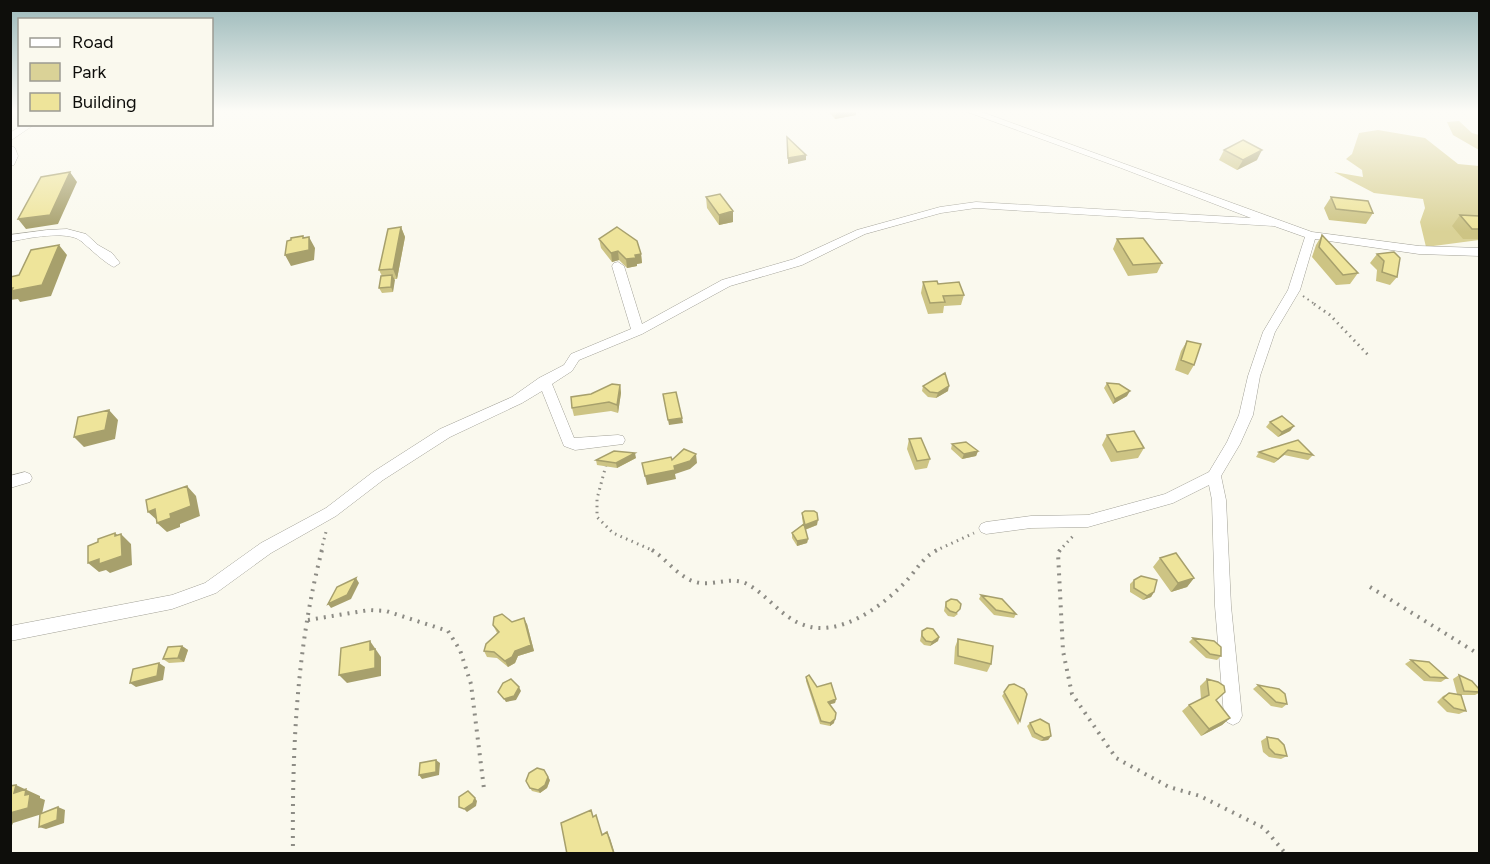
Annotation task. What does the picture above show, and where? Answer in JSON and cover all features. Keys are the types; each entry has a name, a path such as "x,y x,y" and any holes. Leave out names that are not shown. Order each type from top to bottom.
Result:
{"street":[{"path":"1079,151 1311,235 1419,250 1479,252"},
{"path":"10,634 194,596 230,575 266,548 331,512 378,476 446,433 517,400 568,368 575,357 638,331 726,283 798,262 861,232 958,207 976,205 1275,223"},
{"path":"10,239 26,234 56,233 82,236 94,248 107,253 114,263"},
{"path":"986,528 1031,522 1088,521 1168,499 1214,476 1233,444 1246,415 1254,376 1269,332 1294,291 1311,235"},
{"path":"618,266 638,331"},
{"path":"544,381 569,442 575,445 613,441"},
{"path":"1214,476 1219,500 1223,606 1233,716"},
{"path":"10,482 25,478"}],"path":[{"path":"1294,291 1330,315 1370,357"},
{"path":"613,441 604,480 595,503 597,517 611,533 653,550 680,573 698,583 735,580 747,584 796,624 819,629 842,625 873,608 908,578 923,560 941,547 986,528"},
{"path":"293,854 292,780 298,680 314,579 331,512"},
{"path":"1088,521 1077,534 1068,539 1058,553 1063,651 1072,694 1116,758 1169,787 1200,796 1264,828 1286,854"},
{"path":"1370,587 1479,655"},
{"path":"308,620 369,610 386,611 448,631 460,650 471,684 484,789"}],"green space":[{"path":"1353,151 1442,151 1458,164 1479,166 1479,240 1426,247 1420,222 1425,208 1423,199 1374,193 1334,172 1363,177 1362,170 1346,159"}],"building":[{"path":"788,151 802,151 806,155 788,158"},
{"path":"1227,151 1259,151 1243,160"},
{"path":"70,172 50,215 18,219 41,177"},
{"path":"720,194 733,211 719,215 706,197"},
{"path":"1331,197 1368,201 1373,213 1336,209"},
{"path":"1460,215 1479,216 1479,229 1472,229"},
{"path":"401,227 393,269 379,270 388,229"},
{"path":"617,227 637,241 641,254 635,255 636,258 626,259 618,251 611,253 599,239"},
{"path":"1322,235 1358,273 1343,275 1319,247"},
{"path":"303,236 303,238 309,237 309,250 285,255 287,241"},
{"path":"1143,238 1162,263 1133,265 1117,239"},
{"path":"59,245 42,285 11,291 13,288 10,288 10,277 19,275 31,250"},
{"path":"1394,252 1400,258 1397,277 1382,272 1384,261 1377,254"},
{"path":"392,275 391,287 379,288 381,276"},
{"path":"937,281 938,284 959,282 964,295 943,296 945,302 930,303 923,282"},
{"path":"1187,341 1201,344 1194,365 1181,360"},
{"path":"945,373 949,386 938,393 930,392 923,386"},
{"path":"1107,383 1119,384 1130,391 1115,399"},
{"path":"612,384 620,385 617,405 609,402 572,408 571,397 591,394"},
{"path":"676,392 682,418 668,420 663,394"},
{"path":"109,410 105,430 74,437 78,417"},
{"path":"1282,416 1294,426 1282,432 1270,422"},
{"path":"1134,431 1144,448 1117,452 1107,435"},
{"path":"921,438 930,459 917,461 909,439"},
{"path":"1298,440 1313,455 1288,450 1278,459 1259,452"},
{"path":"966,442 978,451 964,454 952,444"},
{"path":"684,449 696,454 690,461 674,466 675,470 645,476 642,463 671,457 672,460"},
{"path":"614,451 635,453 616,463 596,460"},
{"path":"187,486 191,506 170,514 171,518 157,523 155,509 148,512 146,500"},
{"path":"805,511 817,513 818,520 805,525 802,513"},
{"path":"804,524 808,539 797,541 792,533"},
{"path":"115,533 115,536 121,534 122,556 99,564 99,559 88,563 88,546 98,542 98,539"},
{"path":"1176,553 1194,578 1178,583 1160,558"},
{"path":"1141,576 1157,580 1154,592 1147,596 1134,588 1134,580"},
{"path":"356,578 347,595 328,604 337,587"},
{"path":"981,595 1002,599 1016,614 996,610"},
{"path":"951,599 961,604 956,613 946,607 946,602"},
{"path":"502,614 512,622 524,618 531,645 515,651 512,657 505,661 494,652 484,651 486,644 499,632 493,625 494,617"},
{"path":"927,628 933,629 939,637 932,642 926,641 922,636 922,631"},
{"path":"1193,638 1214,641 1221,647 1221,656 1210,654"},
{"path":"958,639 993,646 991,664 958,656"},
{"path":"370,641 370,650 375,649 375,668 339,675 341,648"},
{"path":"182,646 178,658 163,659 168,647"},
{"path":"1411,660 1429,662 1447,678 1430,677"},
{"path":"159,663 157,676 130,683 133,669"},
{"path":"809,675 817,687 831,683 836,699 828,702 836,713 835,719 830,723 821,721 806,677"},
{"path":"1459,675 1472,681 1479,692 1464,691"},
{"path":"511,679 519,687 514,696 504,699 498,692 503,683"},
{"path":"1207,679 1224,686 1225,692 1216,700 1230,718 1209,729 1189,705 1209,695"},
{"path":"1014,684 1024,689 1027,694 1020,721 1004,692 1009,685"},
{"path":"1258,685 1279,689 1285,694 1287,704 1276,702"},
{"path":"1449,693 1461,695 1466,711 1454,708 1443,698"},
{"path":"1040,719 1049,724 1051,736 1044,738 1035,733 1030,723"},
{"path":"1267,737 1278,739 1284,745 1287,756 1275,754 1269,748"},
{"path":"436,760 436,772 419,775 420,763"},
{"path":"537,768 544,770 548,777 545,785 538,790 530,788 526,781 529,773"},
{"path":"16,785 14,793 26,789 25,795 30,794 28,808 10,813 10,786"},
{"path":"468,791 475,798 473,803 464,809 459,807 459,797"},
{"path":"58,807 57,820 39,827 40,814"},
{"path":"591,810 593,817 596,815 602,835 607,832 614,854 567,854 561,823"}]}
